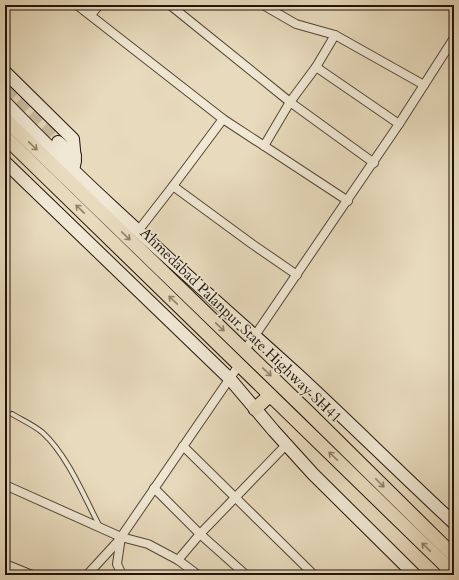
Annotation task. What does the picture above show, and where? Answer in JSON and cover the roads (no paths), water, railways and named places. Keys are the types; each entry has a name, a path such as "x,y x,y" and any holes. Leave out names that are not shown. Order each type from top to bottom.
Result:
{"main road":[{"name":"Ahmedabad Palanpur State Highway SH41","path":"5,119 454,556"},
{"name":"Ahmedabad Palanpur State Highway SH41","path":"5,137 454,574"},
{"path":"255,409 270,395"}],"street":[{"path":"77,5 223,119 348,201"},
{"path":"91,15 99,5"},
{"path":"170,5 290,102 374,163"},
{"path":"263,5 296,24 336,35 424,85"},
{"path":"264,146 290,102 316,67 336,35"},
{"path":"242,348 254,337 374,163 454,38"},
{"path":"316,67 399,124"},
{"path":"5,72 73,139 75,156 73,170"},
{"path":"5,102 73,170 138,231 302,379 454,523"},
{"path":"138,231 174,186 223,119"},
{"path":"58,142 75,156"},
{"path":"5,162 230,379 286,445 313,474 415,575"},
{"path":"174,186 252,244 297,275"},
{"path":"87,575 121,537 230,379 235,361"},
{"path":"178,560 200,534 286,445"},
{"path":"183,446 235,499 311,572"},
{"path":"5,485 121,537 148,544 178,560 198,575"},
{"path":"154,488 200,534 246,575"},
{"path":"121,537 117,564 122,575"},
{"path":"5,564 32,575"}],"lane":[{"path":"12,414 32,425 56,448 75,478 100,527"}],"tunnel":[{"path":"5,89 58,142"}]}
